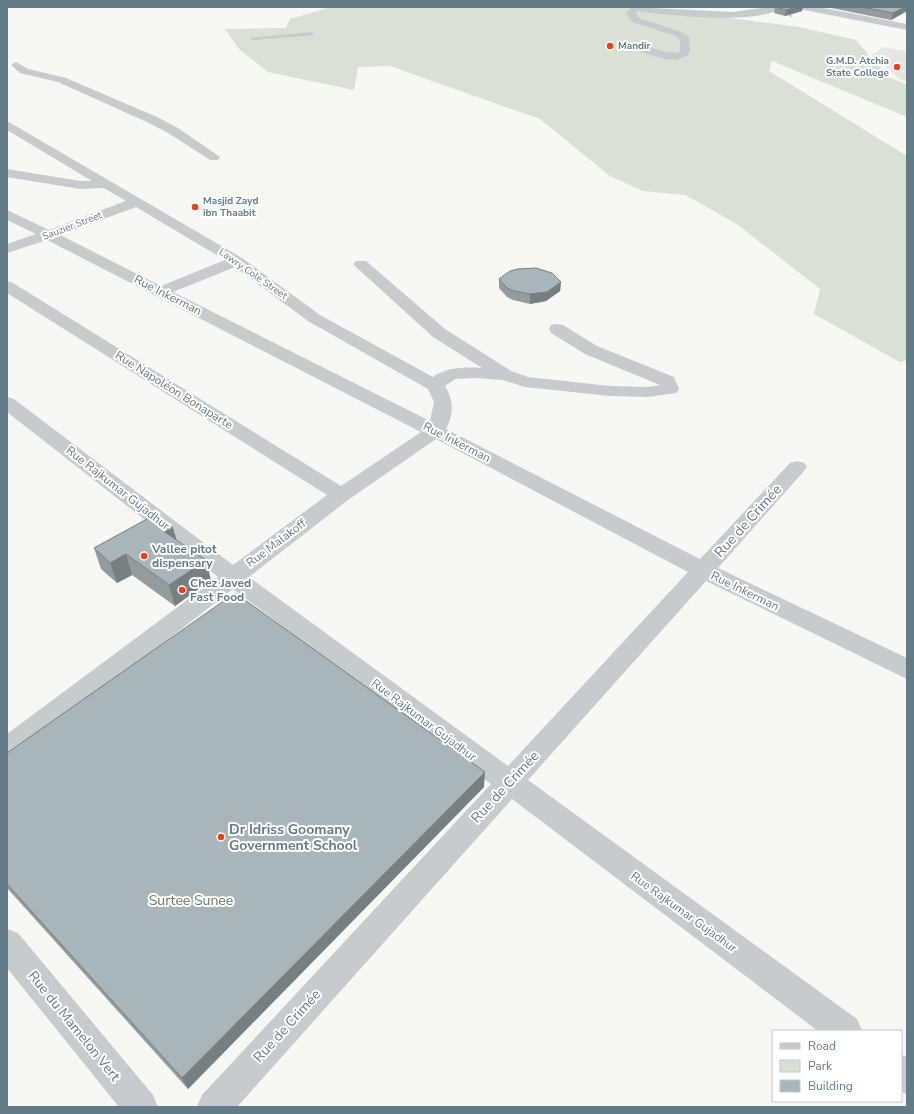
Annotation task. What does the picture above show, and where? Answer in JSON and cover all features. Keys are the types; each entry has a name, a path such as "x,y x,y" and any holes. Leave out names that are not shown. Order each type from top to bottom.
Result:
{"street":[{"path":"642,48 654,52 677,56 683,54 685,51 685,39 679,34 635,20 631,13 635,8 668,13 733,15 764,11 776,7"},
{"path":"804,7 906,25"},
{"path":"13,62 24,71 52,77 96,94 174,131 214,157"},
{"name":"Lawry Cole Street","path":"7,125 237,261 314,318 435,385"},
{"path":"7,173 80,185 106,184"},
{"name":"Sauzier Street","path":"7,249 48,236 136,202"},
{"name":"Rue Inkerman","path":"7,214 435,430 704,571 907,669"},
{"path":"162,291 237,261"},
{"path":"361,264 439,333 505,375 525,382 610,391 648,392 670,389 668,381 591,350 557,329"},
{"name":"Rue Napoléon Bonaparte","path":"7,286 341,495"},
{"path":"435,430 442,418 444,405 442,396 435,385 441,378 454,373 505,375"},
{"name":"Rue Rajkumar Gujadhur","path":"7,403 232,576 508,783 844,1030"},
{"name":"Rue Malakoff","path":"7,749 232,576 341,495 435,430"},
{"name":"Rue de Crimée","path":"214,1107 508,783 704,571 797,467"},
{"name":"Rue du Mamelon Vert","path":"7,944 141,1107"}],"lane":[{"path":"253,38 312,34"}],"path":[{"path":"230,7 265,7"}],"shaded area":[{"name":"G.M.D. Atchia State College","path":"883,47 907,51 907,81 900,79 872,55"}],"green space":[{"path":"331,7 647,7 799,27 856,40 887,76 907,85 907,117 772,61 769,71 907,156 907,360 900,362 814,314 820,289 737,224 685,195 643,191 610,176 540,119 390,66 358,67 354,90 268,72 239,49 225,29 286,28 290,19"}],"building":[{"path":"777,7 795,7 786,10"},
{"path":"861,7 905,7 893,13"},
{"path":"536,268 552,273 561,282 547,292 530,294 507,288 499,279 510,271"},
{"path":"156,514 173,528 165,532 206,560 169,585 126,554 110,563 94,548"},
{"name":"Surtee Sunee","path":"235,593 485,772 182,1078 7,884 7,753"}],"waterway":[{"path":"783,7 780,8 792,16"}],"place":[{"name":"Mandir","path":"610,46"},
{"name":"G.M.D. Atchia State College","path":"897,67"},
{"name":"Masjid Zayd ibn Thaabit","path":"195,207"},
{"name":"Vallee pitot dispensary","path":"144,556"},
{"name":"Chez Javed Fast Food","path":"182,590"},
{"name":"Dr Idriss Goomany Government School","path":"221,837"}]}
